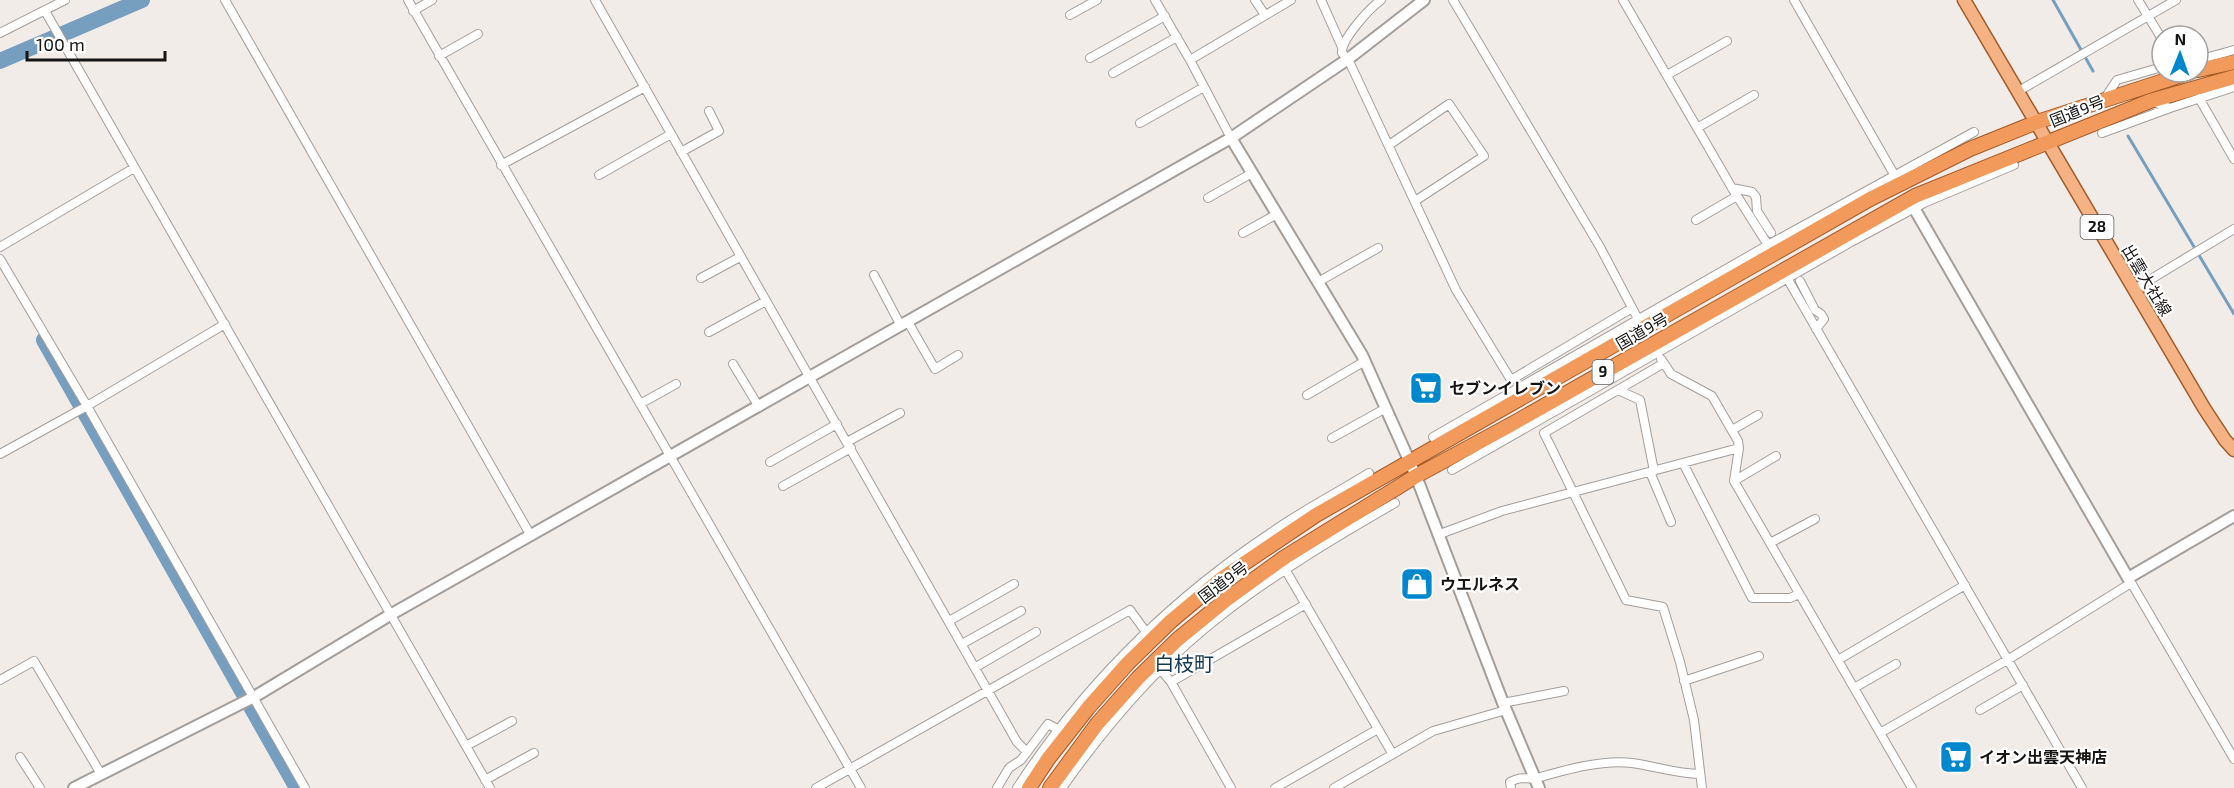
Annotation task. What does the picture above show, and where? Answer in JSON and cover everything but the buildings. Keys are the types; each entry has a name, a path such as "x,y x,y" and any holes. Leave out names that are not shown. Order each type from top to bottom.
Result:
{"highway":[{"path":"2210,67 2234,62"},
{"name":"国道9号","path":"1050,788 1084,741 1138,678 1178,639 1286,556 1416,476 1915,196 2004,165 2047,141 2150,101 2234,77"},
{"name":"国道9号","path":"1029,788 1048,759 1088,708 1128,663 1171,621 1221,579 1316,515 1870,199 1970,149 2037,122 2154,84"}],"main road":[{"name":"出雲大社線","path":"1964,0 2133,290 2204,408 2234,450"}],"street":[{"path":"0,33 65,0"},
{"path":"225,0 531,536"},
{"path":"408,0 861,788"},
{"path":"413,10 432,0"},
{"path":"595,0 1017,742 1026,752"},
{"path":"1070,15 1097,0"},
{"path":"1155,0 1231,138 1365,361 1440,534 1504,706 1536,783"},
{"path":"1256,0 1265,15"},
{"path":"1190,60 1291,0"},
{"path":"1320,0 1342,47 1342,53 1348,59 1456,290 1511,380 1632,308"},
{"path":"1342,47 1352,32 1381,0"},
{"path":"74,788 254,697 390,615 1231,138 1348,59 1424,0"},
{"path":"1453,0 1600,247 1638,319"},
{"path":"1623,0 1732,188 1768,245"},
{"path":"1794,0 1895,176"},
{"path":"2138,0 2152,24"},
{"path":"2017,92 2176,0"},
{"path":"45,11 490,788"},
{"path":"1090,58 1165,16"},
{"path":"439,56 478,34"},
{"path":"1113,73 1177,37"},
{"path":"1667,75 1727,41"},
{"path":"2210,57 2234,50"},
{"path":"2104,100 2117,80 2150,70"},
{"path":"501,165 645,87"},
{"path":"1140,123 1204,87"},
{"path":"2102,133 2234,87"},
{"path":"1697,128 1754,95"},
{"path":"2199,98 2234,159"},
{"path":"2150,101 2170,108"},
{"path":"1389,145 1449,104 1484,156 1415,201"},
{"path":"681,152 719,131 709,111"},
{"path":"1433,437 1757,251 1974,132"},
{"path":"599,174 671,134"},
{"path":"1921,161 1941,164"},
{"path":"1452,470 1851,242 1914,208 2004,165"},
{"path":"0,247 134,168"},
{"path":"1208,198 1252,173"},
{"path":"1732,188 1752,192 1756,197 1757,211 1771,233"},
{"path":"1696,220 1737,196"},
{"path":"1914,208 2234,759"},
{"path":"1244,233 1277,214"},
{"path":"1851,242 1858,228"},
{"path":"2133,290 2234,230"},
{"path":"1318,282 1378,248"},
{"path":"1752,266 1757,251"},
{"path":"701,278 741,257"},
{"path":"0,259 87,406 305,788"},
{"path":"874,275 935,369 958,355"},
{"path":"1787,278 2082,788"},
{"path":"1800,280 1815,310 1824,319 1816,329"},
{"path":"709,332 766,301"},
{"path":"1713,321 1719,306"},
{"path":"0,454 87,406 225,324"},
{"path":"1572,368 1580,352"},
{"path":"1657,354 1671,374 1712,396 1732,430 1740,448 1734,482 1912,788"},
{"path":"1617,377 1624,360"},
{"path":"1307,395 1365,361"},
{"path":"1664,363 1544,432 1626,600 1663,607 1694,720 1702,788"},
{"path":"734,364 759,407"},
{"path":"640,404 676,384"},
{"path":"1617,390 1640,400 1652,471 1671,522"},
{"path":"1332,438 1386,408"},
{"path":"783,486 900,412"},
{"path":"1732,430 1758,415"},
{"path":"1460,431 1467,417"},
{"path":"770,462 837,424"},
{"path":"1512,424 1530,426"},
{"path":"1440,534 1502,512 1740,448"},
{"path":"1734,482 1776,456"},
{"path":"1683,463 1752,598 1790,598 1799,594"},
{"path":"1017,788 1059,730 1119,657 1168,610 1273,531 1369,473"},
{"path":"1062,788 1129,702 1221,615 1285,569 1395,503"},
{"path":"1355,526 1363,510"},
{"path":"1300,514 1316,515"},
{"path":"1880,733 2009,659 2234,516"},
{"path":"1770,543 1815,519"},
{"path":"1285,569 1392,753"},
{"path":"949,621 1014,585"},
{"path":"1838,660 1965,585"},
{"path":"1172,682 1306,604"},
{"path":"816,788 1130,610 1146,632"},
{"path":"962,644 1021,611"},
{"path":"1202,632 1209,613"},
{"path":"976,667 1036,632"},
{"path":"1684,681 1759,656"},
{"path":"0,680 34,661 101,774"},
{"path":"1854,688 1896,664"},
{"path":"1161,670 1172,682 1231,788"},
{"path":"1980,710 2023,685"},
{"path":"1334,788 1433,731 1504,706 1564,691"},
{"path":"466,746 512,721"},
{"path":"997,788 1009,768 1021,760 1047,724 1059,730"},
{"path":"1275,788 1378,729"},
{"path":"1083,759 1084,741"},
{"path":"485,780 534,753"},
{"path":"20,757 40,788"},
{"path":"1510,788 1510,782 1521,777 1536,783 1593,765 1631,763 1654,769 1700,774"}],"waterway":[{"path":"0,61 142,0"},
{"path":"2053,0 2093,71"},
{"path":"2128,136 2234,314"},
{"path":"44,340 297,788"}],"place":[{"name":"セブンイレブン","path":"1426,388"},
{"name":"ウエルネス","path":"1417,584"},
{"name":"イオン出雲天神店","path":"1956,757"}],"district":[{"name":"白枝町","path":"1184,664"}]}
